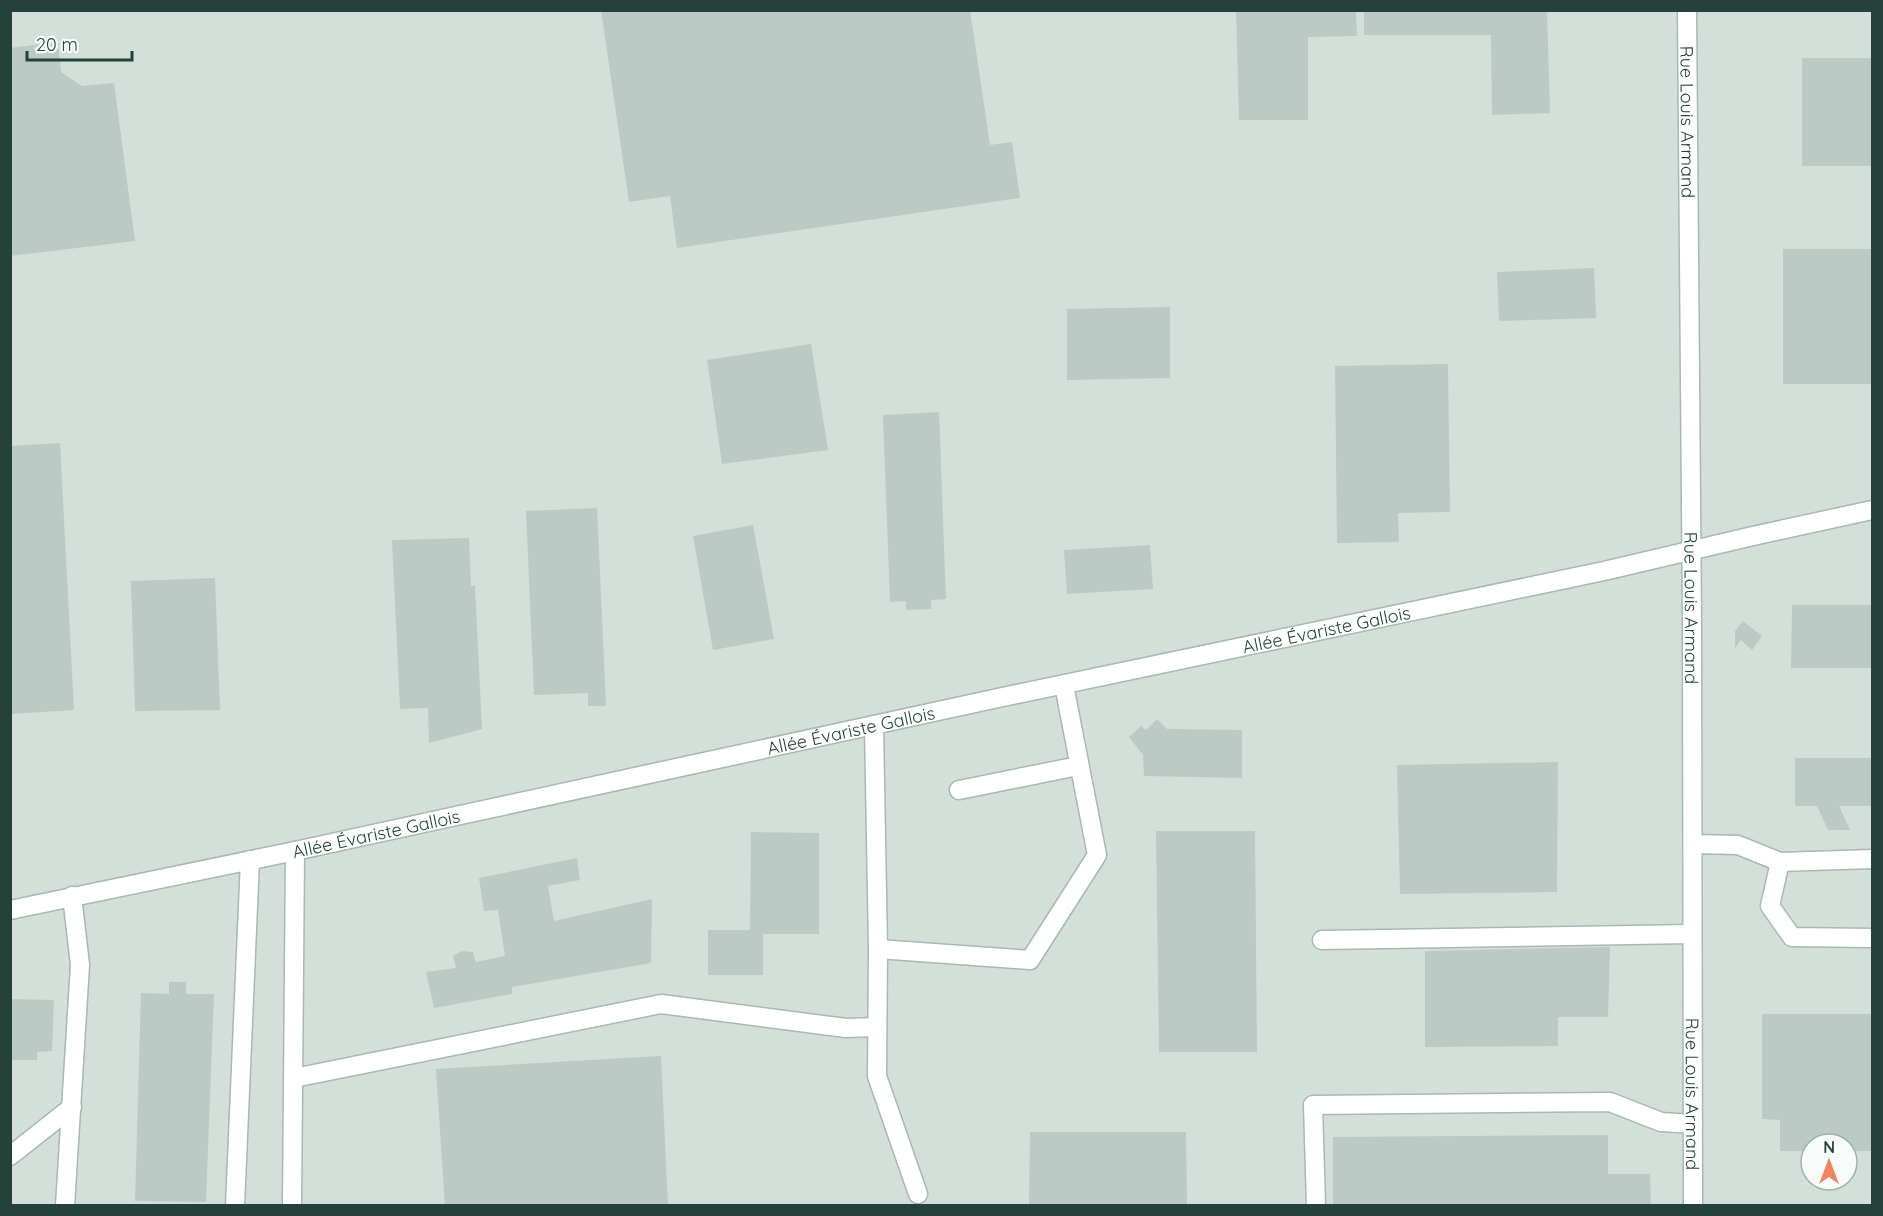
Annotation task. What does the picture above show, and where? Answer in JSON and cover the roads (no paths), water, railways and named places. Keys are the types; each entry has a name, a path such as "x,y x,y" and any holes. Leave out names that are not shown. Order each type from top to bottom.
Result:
{"street":[{"name":"Rue Louis Armand","path":"1687,10 1693,844 1693,1206"},
{"name":"Allée Évariste Gallois","path":"10,909 295,851 1604,571 1872,510"},
{"path":"878,949 1030,960 1097,855 1064,685"},
{"path":"873,726 878,949 877,1076 918,1194"},
{"path":"958,790 1078,766"},
{"path":"1693,844 1738,845 1780,862 1872,859"},
{"path":"292,1206 295,851"},
{"path":"235,1206 250,860"},
{"path":"1780,862 1770,906 1792,937 1872,938"},
{"path":"65,1206 80,964 72,896"},
{"path":"1322,940 1692,934"},
{"path":"294,1078 661,1004 846,1028 878,1026"},
{"path":"1316,1206 1313,1105 1610,1102 1662,1122 1693,1124"},
{"path":"10,1155 72,1107"}]}
